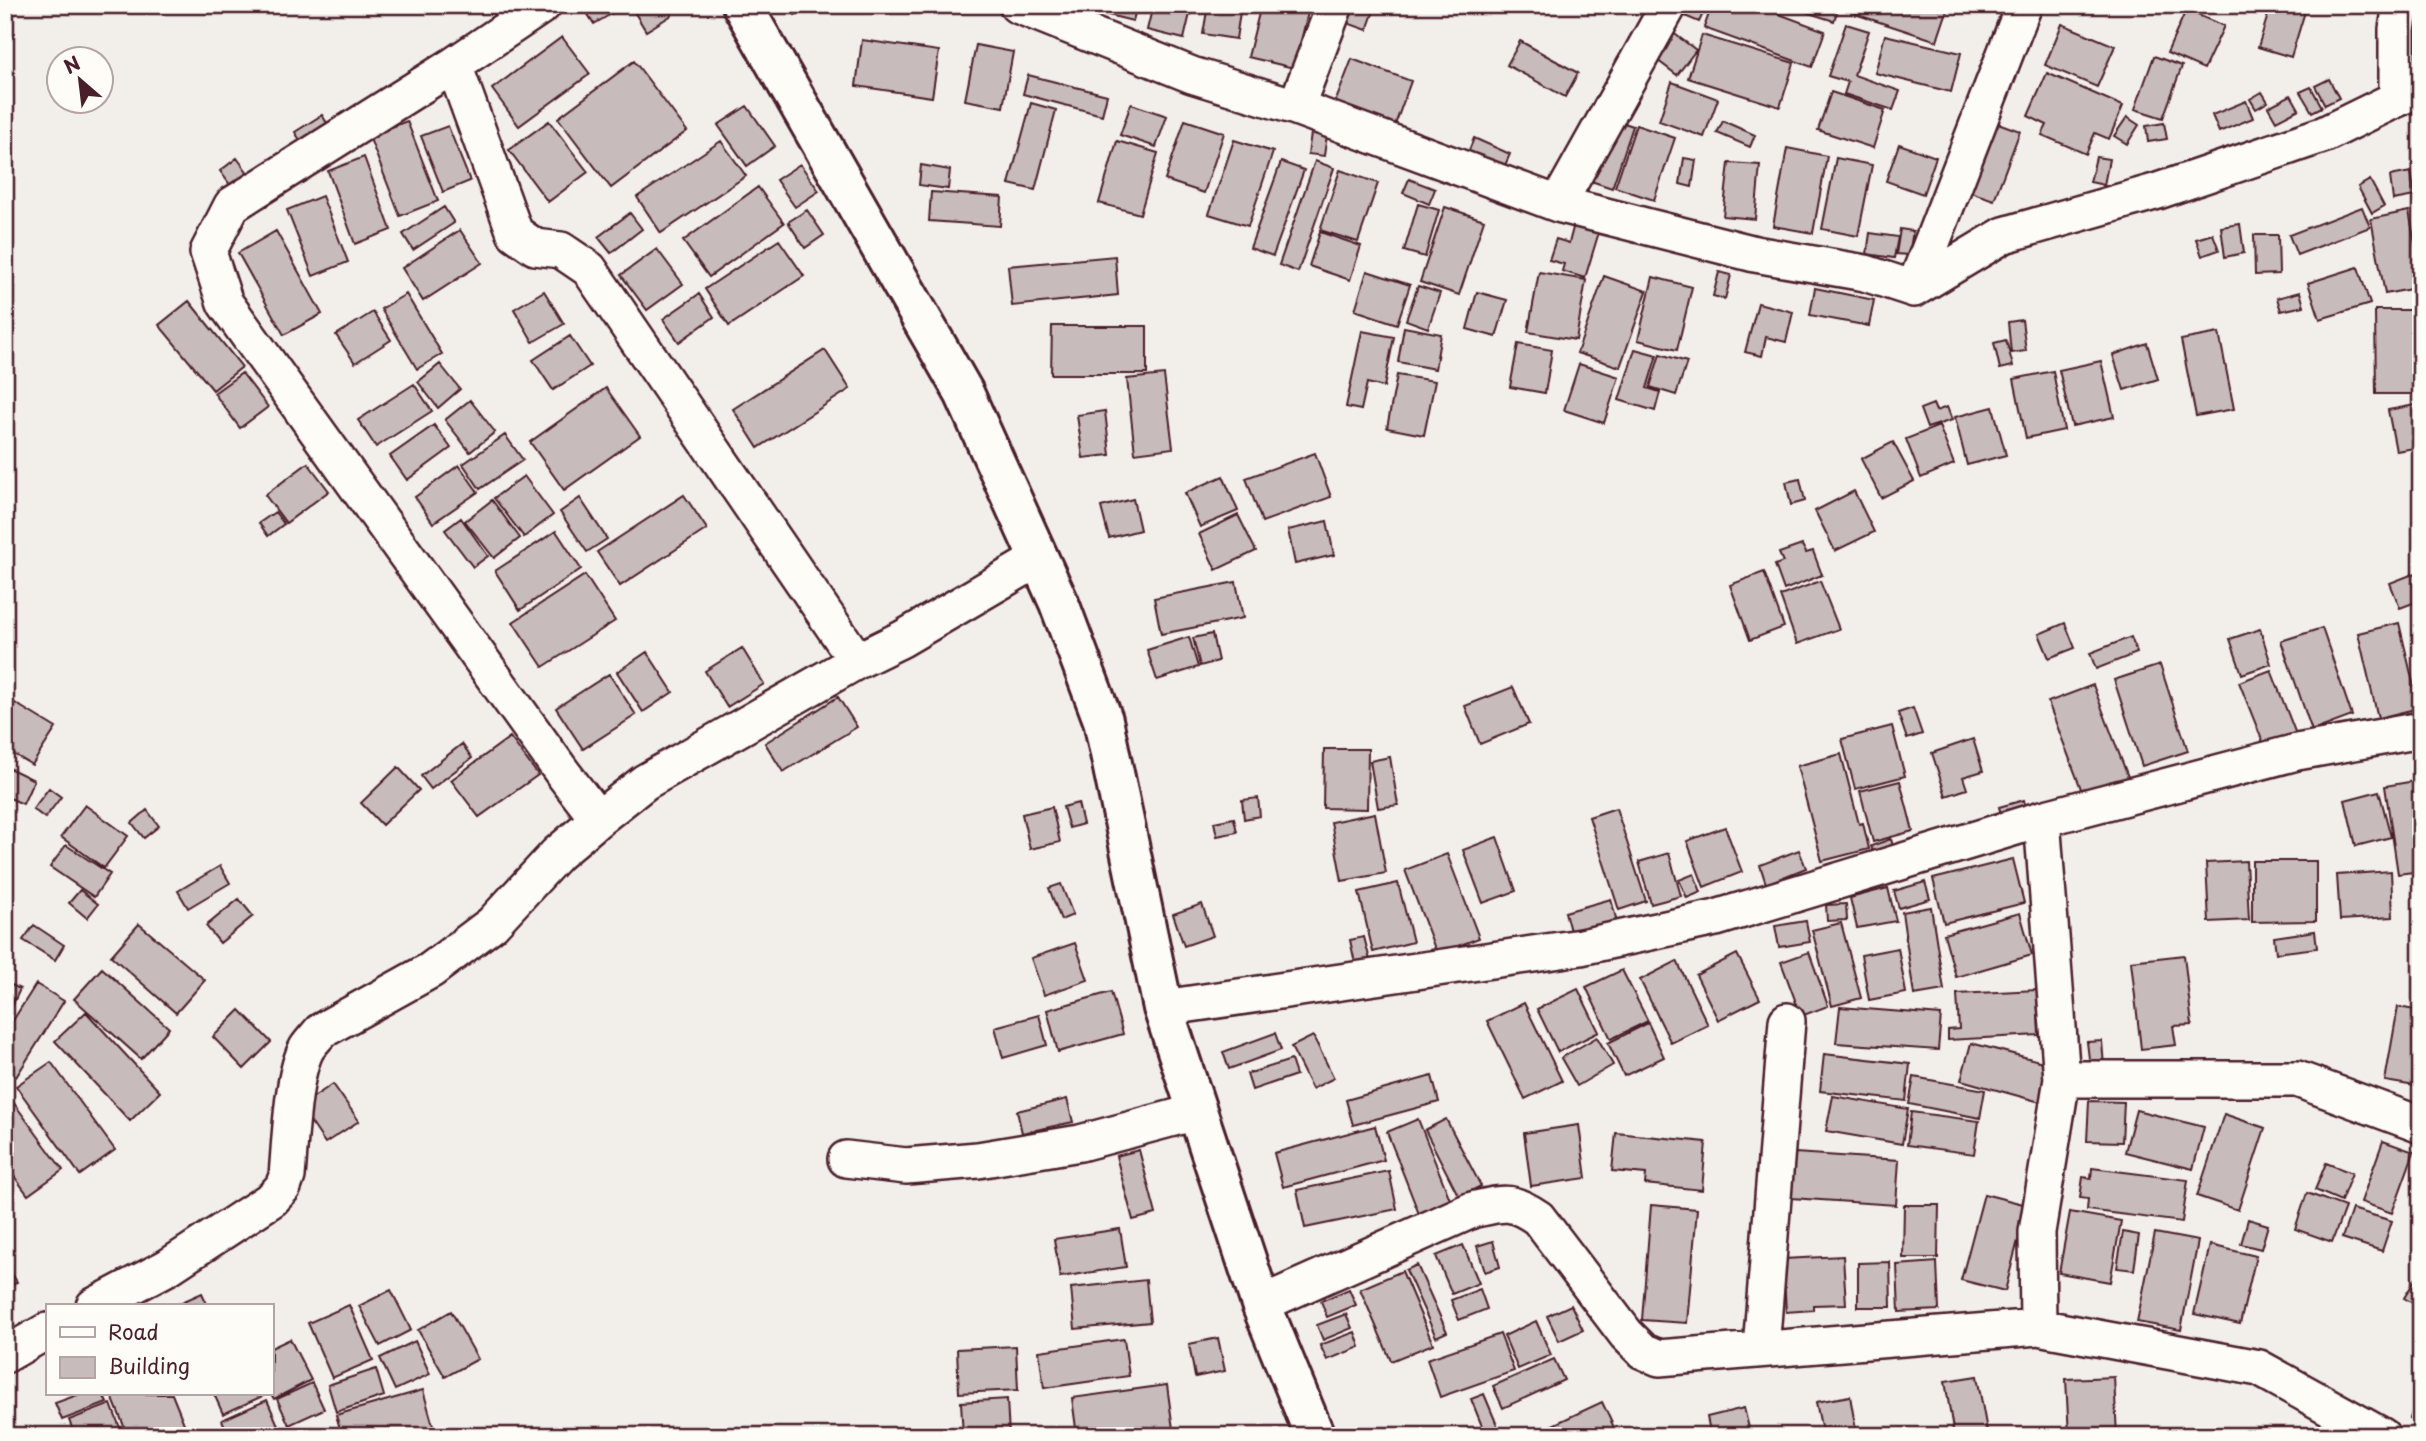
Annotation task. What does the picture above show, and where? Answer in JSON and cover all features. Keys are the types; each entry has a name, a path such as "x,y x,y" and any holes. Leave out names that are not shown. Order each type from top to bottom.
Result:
{"main road":[{"path":"742,5 964,393 1040,558 1103,720 1163,1008 1261,1304 1315,1436"}],"street":[{"path":"543,5 454,65 232,205 208,252 225,303 598,819"},
{"path":"1017,5 1192,75 1296,107 1558,204 1755,254 1865,273 1914,289 2004,235 2158,191 2325,134 2409,93 2398,29 2402,5"},
{"path":"1296,107 1335,5"},
{"path":"1558,204 1670,5"},
{"path":"1914,289 2025,5"},
{"path":"454,65 515,233 535,247 561,250 589,269 857,661"},
{"path":"98,1304 168,1267 272,1199 283,1187 287,1176 297,1082 308,1046 321,1031 430,971 492,924 558,854 645,782 857,661 902,639 1040,558"},
{"path":"1163,1008 1581,947 1676,927 1716,918 2042,819 2297,752 2421,730"},
{"path":"2038,1327 2037,1232 2062,1079 2042,819"},
{"path":"1760,1349 1787,1021"},
{"path":"2062,1079 2297,1079 2421,1125"},
{"path":"846,1159 906,1166 978,1160 1080,1143 1196,1112"},
{"path":"1261,1304 1472,1210 1505,1202 1538,1218 1626,1335 1643,1351 1659,1358 2038,1327 2259,1368 2382,1436"},
{"path":"5,1355 46,1332"}],"building":[{"path":"582,5 605,5 611,14 594,24"},
{"path":"630,5 666,5 672,15 646,31"},
{"path":"790,5 814,5 795,15"},
{"path":"1097,5 1137,5 1133,21 1096,12"},
{"path":"1153,5 1192,5 1184,39 1147,30"},
{"path":"1208,5 1241,5 1236,39 1203,34"},
{"path":"1261,5 1310,5 1294,68 1248,57"},
{"path":"1353,5 1376,5 1367,30 1347,23"},
{"path":"1436,5 1461,5 1458,13"},
{"path":"1684,5 1707,5 1699,22 1680,14"},
{"path":"1712,5 1755,5 1825,31 1812,67 1704,28"},
{"path":"1778,5 1839,5 1834,21"},
{"path":"1857,5 1949,5 1937,41 1855,14"},
{"path":"2271,5 2307,5 2291,57 2258,47"},
{"path":"2186,10 2224,26 2204,69 2167,53"},
{"path":"1846,24 1869,31 1854,75 1900,91 1893,110 1844,94 1848,82 1828,76"},
{"path":"2062,24 2115,46 2097,87 2045,65"},
{"path":"1672,32 1696,50 1677,75 1653,57"},
{"path":"1702,35 1794,63 1780,107 1688,78"},
{"path":"1885,35 1961,53 1951,92 1875,73"},
{"path":"562,37 590,74 519,126 492,89"},
{"path":"862,40 939,51 932,97 856,86"},
{"path":"1520,41 1578,73 1565,97 1507,65"},
{"path":"976,45 1013,52 1003,107 965,100"},
{"path":"2154,56 2182,66 2163,118 2135,109"},
{"path":"1352,59 1411,81 1395,125 1335,103"},
{"path":"634,61 687,131 611,188 558,118"},
{"path":"2047,73 2123,106 2109,139 2095,133 2086,154 2042,135 2047,125 2028,116"},
{"path":"1028,75 1107,95 1102,115 1023,94"},
{"path":"2329,79 2339,98 2325,105 2315,86"},
{"path":"1672,82 1718,99 1704,137 1659,121"},
{"path":"2311,87 2322,107 2312,112 2300,92"},
{"path":"1831,92 1885,110 1873,148 1818,130"},
{"path":"2262,92 2268,102 2256,109 2250,99"},
{"path":"2291,95 2299,109 2276,121 2268,107"},
{"path":"2246,101 2253,118 2219,132 2212,115"},
{"path":"1031,103 1056,110 1035,190 1009,184"},
{"path":"1131,104 1167,116 1156,147 1120,135"},
{"path":"747,106 775,146 747,166 718,125"},
{"path":"322,115 330,128 303,145 295,132"},
{"path":"2127,117 2139,125 2127,144 2114,136"},
{"path":"1612,119 1633,126 1612,188 1591,181"},
{"path":"1185,120 1224,133 1204,193 1165,180"},
{"path":"407,121 438,201 400,216 369,136"},
{"path":"549,121 588,172 548,202 509,150"},
{"path":"1723,121 1755,135 1750,147 1717,133"},
{"path":"1998,123 2020,131 1994,200 1970,192"},
{"path":"2164,123 2167,139 2148,142 2146,126"},
{"path":"1636,125 1675,138 1654,200 1615,187"},
{"path":"448,126 470,181 443,192 421,136"},
{"path":"1311,133 1327,135 1324,156 1308,154"},
{"path":"1474,138 1510,154 1503,170 1467,155"},
{"path":"1234,140 1273,152 1248,226 1209,214"},
{"path":"721,141 746,176 661,233 637,197"},
{"path":"1117,141 1158,153 1140,214 1099,203"},
{"path":"1899,144 1936,157 1923,194 1886,181"},
{"path":"1787,148 1827,156 1813,233 1773,226"},
{"path":"364,157 391,230 355,244 328,171"},
{"path":"2096,157 2109,159 2104,185 2090,182"},
{"path":"237,158 254,181 236,193 220,171"},
{"path":"1684,158 1696,160 1692,187 1680,184"},
{"path":"1836,158 1872,165 1858,236 1822,229"},
{"path":"1315,161 1334,168 1298,272 1279,265"},
{"path":"1281,162 1304,170 1273,256 1250,248"},
{"path":"1729,163 1760,165 1755,219 1723,216"},
{"path":"800,164 819,191 795,207 776,180"},
{"path":"921,165 950,170 948,189 919,185"},
{"path":"1340,170 1378,183 1358,242 1320,230"},
{"path":"2411,172 2415,196 2393,200 2390,176"},
{"path":"1409,179 1435,189 1429,204 1403,193"},
{"path":"2370,180 2384,206 2372,213 2358,187"},
{"path":"758,187 784,223 709,277 683,241"},
{"path":"931,192 1002,197 1000,226 929,221"},
{"path":"322,196 348,262 313,276 287,210"},
{"path":"1418,204 1439,210 1425,257 1404,251"},
{"path":"444,207 454,223 413,250 403,234"},
{"path":"1445,207 1484,220 1459,295 1420,282"},
{"path":"2362,207 2370,227 2297,255 2289,235"},
{"path":"807,210 824,235 805,248 788,222"},
{"path":"2409,211 2421,287 2385,294 2371,219"},
{"path":"630,213 642,229 611,253 598,237"},
{"path":"1574,224 1599,232 1585,278 1562,271 1564,264 1549,260 1556,239 1569,243"},
{"path":"2240,224 2244,253 2225,257 2221,227"},
{"path":"1900,229 1913,231 1909,255 1896,254"},
{"path":"460,230 482,263 423,301 402,268"},
{"path":"276,231 322,314 284,335 238,253"},
{"path":"1320,232 1361,246 1350,280 1309,266"},
{"path":"1870,233 1898,237 1894,258 1867,254"},
{"path":"2213,234 2219,250 2202,256 2196,239"},
{"path":"2254,235 2278,235 2279,274 2255,275"},
{"path":"779,240 804,276 729,326 705,289"},
{"path":"657,249 683,284 647,310 621,275"},
{"path":"1115,256 1118,295 1012,306 1008,266"},
{"path":"2358,267 2370,304 2320,319 2308,283"},
{"path":"1367,271 1410,285 1397,324 1355,310"},
{"path":"1539,272 1586,280 1576,340 1528,332"},
{"path":"1719,272 1731,275 1725,299 1713,296"},
{"path":"1604,276 1647,291 1620,367 1577,353"},
{"path":"1653,277 1692,287 1677,350 1638,340"},
{"path":"1418,286 1440,293 1428,328 1406,320"},
{"path":"1815,288 1874,300 1869,326 1810,315"},
{"path":"544,291 564,324 533,342 514,309"},
{"path":"1477,292 1507,300 1496,337 1467,329"},
{"path":"2300,292 2304,306 2281,311 2277,298"},
{"path":"406,294 442,354 417,369 381,309"},
{"path":"699,294 714,317 679,342 663,319"},
{"path":"189,301 242,367 213,390 159,325"},
{"path":"1758,303 1793,312 1786,342 1766,337 1762,356 1745,352"},
{"path":"2375,310 2414,310 2414,394 2376,394"},
{"path":"373,312 391,340 355,363 336,335"},
{"path":"2022,320 2026,351 2011,353 2008,322"},
{"path":"1052,326 1147,326 1147,374 1051,374"},
{"path":"1404,327 1441,334 1435,369 1398,362"},
{"path":"1362,331 1394,337 1384,387 1367,383 1361,410 1346,407"},
{"path":"2219,333 2234,409 2196,416 2181,340"},
{"path":"570,336 590,366 553,390 533,360"},
{"path":"2006,340 2013,366 2000,369 1994,343"},
{"path":"2147,343 2158,379 2124,390 2113,355"},
{"path":"1518,344 1552,350 1545,393 1510,387"},
{"path":"1635,349 1657,355 1647,388 1660,392 1655,411 1619,400"},
{"path":"825,350 850,389 758,448 733,409"},
{"path":"1660,354 1687,362 1676,395 1650,387"},
{"path":"2101,361 2114,417 2072,426 2059,370"},
{"path":"440,364 460,389 438,408 418,382"},
{"path":"1579,364 1619,377 1604,423 1564,410"},
{"path":"2053,371 2064,430 2026,438 2014,379"},
{"path":"242,373 268,407 240,428 214,393"},
{"path":"1164,375 1173,448 1135,453 1127,379"},
{"path":"1397,375 1435,381 1424,435 1387,428"},
{"path":"414,384 432,411 376,447 358,420"},
{"path":"606,388 640,436 564,490 530,442"},
{"path":"470,400 495,432 470,452 445,420"},
{"path":"1933,404 1936,411 1947,407 1952,420 1927,428 1920,409"},
{"path":"2421,404 2421,447 2396,451 2388,410"},
{"path":"1993,407 2006,455 1967,465 1955,417"},
{"path":"1105,411 1110,455 1083,458 1077,415"},
{"path":"434,425 451,448 407,480 390,456"},
{"path":"1939,426 1954,464 1921,478 1906,439"},
{"path":"505,435 523,460 480,489 463,464"},
{"path":"1893,442 1914,481 1881,498 1861,459"},
{"path":"1315,453 1331,497 1262,522 1246,478"},
{"path":"308,463 329,491 286,523 265,495"},
{"path":"459,465 478,492 433,523 415,497"},
{"path":"524,476 553,515 524,537 494,498"},
{"path":"1223,476 1238,511 1200,527 1185,493"},
{"path":"1800,479 1805,501 1791,505 1786,482"},
{"path":"1854,491 1874,532 1835,551 1815,511"},
{"path":"684,495 707,529 620,586 597,552"},
{"path":"580,498 607,539 587,552 560,512"},
{"path":"1133,499 1140,530 1109,538 1101,507"},
{"path":"492,500 520,538 494,558 465,521"},
{"path":"275,512 284,524 268,536 259,523"},
{"path":"1238,515 1256,551 1216,570 1199,534"},
{"path":"461,518 488,556 473,567 445,530"},
{"path":"1327,521 1334,555 1295,564 1288,530"},
{"path":"556,531 581,569 520,610 495,571"},
{"path":"1802,545 1806,553 1813,551 1822,575 1784,590 1775,565 1783,562 1779,553"},
{"path":"2421,571 2421,600 2400,608 2390,583"},
{"path":"1764,572 1784,627 1750,640 1730,585"},
{"path":"585,575 615,621 543,667 513,622"},
{"path":"1820,581 1839,629 1797,644 1780,596"},
{"path":"1236,582 1243,618 1161,634 1154,598"},
{"path":"2065,623 2075,648 2049,658 2039,634"},
{"path":"2399,623 2419,708 2378,718 2358,633"},
{"path":"2322,628 2352,716 2312,731 2281,641"},
{"path":"2260,629 2271,664 2242,674 2230,639"},
{"path":"1212,634 1218,661 1200,666 1193,638"},
{"path":"1189,637 1198,667 1157,680 1147,650"},
{"path":"2131,637 2137,653 2096,669 2090,653"},
{"path":"742,648 764,684 727,707 705,671"},
{"path":"647,652 673,692 643,712 617,672"},
{"path":"2160,665 2188,751 2142,766 2114,680"},
{"path":"2271,670 2297,737 2266,750 2239,682"},
{"path":"609,674 636,715 583,749 556,708"},
{"path":"2093,685 2128,777 2083,794 2048,702"},
{"path":"1513,687 1529,724 1480,744 1465,706"},
{"path":"5,697 56,728 32,765 5,749"},
{"path":"838,697 857,727 783,772 765,743"},
{"path":"1913,708 1922,734 1907,739 1898,713"},
{"path":"1892,726 1905,776 1855,789 1842,739"},
{"path":"510,737 538,775 479,817 451,780"},
{"path":"1973,739 1983,771 1963,777 1967,789 1946,796 1932,753"},
{"path":"462,744 472,758 431,789 421,776"},
{"path":"1324,749 1368,749 1367,809 1323,808"},
{"path":"1841,754 1859,824 1863,823 1869,849 1822,861 1797,766"},
{"path":"1390,757 1398,805 1378,808 1370,761"},
{"path":"5,766 34,780 23,804 5,796"},
{"path":"398,767 419,790 382,825 361,803"},
{"path":"2421,780 2421,871 2398,874 2385,786"},
{"path":"1900,781 1913,831 1873,842 1860,791"},
{"path":"49,788 61,797 45,818 33,809"},
{"path":"2379,791 2391,837 2356,846 2345,800"},
{"path":"1258,798 1260,816 1244,819 1242,800"},
{"path":"2024,800 2027,814 2003,821 1999,807"},
{"path":"1078,803 1083,824 1069,828 1063,807"},
{"path":"85,805 128,836 104,868 61,837"},
{"path":"1052,807 1060,842 1030,849 1022,814"},
{"path":"1616,808 1646,901 1619,910 1589,817"},
{"path":"147,810 159,826 144,838 132,823"},
{"path":"1375,813 1386,873 1342,881 1331,822"},
{"path":"1234,818 1237,832 1217,836 1214,822"},
{"path":"1725,827 1742,872 1704,887 1687,841"},
{"path":"1497,837 1516,891 1483,903 1463,850"},
{"path":"1891,839 1895,854 1876,861 1871,846"},
{"path":"66,845 110,874 94,897 50,867"},
{"path":"1799,850 1806,868 1766,884 1760,865"},
{"path":"1669,853 1681,896 1651,904 1639,862"},
{"path":"1447,854 1479,938 1437,954 1405,870"},
{"path":"2013,859 2024,903 1944,923 1933,879"},
{"path":"2246,861 2249,920 2209,922 2206,863"},
{"path":"2252,861 2316,861 2316,921 2252,922"},
{"path":"220,866 230,883 188,908 178,891"},
{"path":"2391,871 2393,917 2340,920 2337,875"},
{"path":"1694,874 1701,892 1687,898 1679,880"},
{"path":"1925,882 1930,899 1899,908 1894,891"},
{"path":"1398,883 1413,942 1373,952 1359,892"},
{"path":"1061,884 1073,915 1061,920 1049,888"},
{"path":"1888,888 1896,921 1857,928 1850,898"},
{"path":"80,890 98,904 87,918 69,903"},
{"path":"239,899 253,916 220,943 206,926"},
{"path":"1611,899 1618,926 1572,939 1565,912"},
{"path":"1202,904 1213,936 1184,946 1173,914"},
{"path":"1846,904 1847,920 1827,921 1826,905"},
{"path":"1931,907 1944,990 1914,995 1902,912"},
{"path":"2020,913 2032,955 1956,977 1944,934"},
{"path":"1806,921 1810,942 1779,947 1775,926"},
{"path":"1841,923 1861,998 1832,1006 1812,930"},
{"path":"139,924 205,980 176,1013 111,956"},
{"path":"34,925 64,945 55,960 23,940"},
{"path":"2315,931 2317,948 2276,953 2274,937"},
{"path":"1364,937 1370,960 1355,963 1350,940"},
{"path":"1075,943 1088,980 1044,995 1031,958"},
{"path":"1898,948 1906,993 1869,1000 1861,955"},
{"path":"1809,952 1828,1006 1801,1016 1781,962"},
{"path":"1737,954 1760,999 1718,1020 1696,975"},
{"path":"2184,955 2192,1025 2173,1026 2176,1045 2141,1049 2131,961"},
{"path":"1677,961 1708,1025 1671,1043 1640,980"},
{"path":"102,968 169,1028 141,1059 74,999"},
{"path":"1622,970 1648,1021 1611,1039 1586,987"},
{"path":"5,982 20,989 5,1021"},
{"path":"36,984 64,1001 16,1077 5,1070 5,1033"},
{"path":"1578,989 1599,1032 1558,1052 1537,1009"},
{"path":"2037,990 2039,1035 1948,1040 1948,1030 1959,1029 1957,994"},
{"path":"1111,992 1123,1034 1058,1052 1047,1010"},
{"path":"1524,1003 1562,1081 1525,1099 1487,1021"},
{"path":"1840,1007 1941,1015 1938,1050 1836,1043"},
{"path":"2398,1007 2421,1011 2421,1087 2385,1081"},
{"path":"240,1010 271,1042 244,1069 213,1037"},
{"path":"86,1012 160,1092 130,1121 55,1041"},
{"path":"1039,1015 1047,1045 1003,1058 995,1027"},
{"path":"1648,1023 1664,1057 1624,1076 1608,1043"},
{"path":"1275,1033 1281,1050 1229,1069 1223,1052"},
{"path":"1313,1036 1334,1078 1312,1089 1291,1047"},
{"path":"1597,1037 1613,1065 1577,1086 1561,1058"},
{"path":"2102,1041 2104,1066 2090,1067 2087,1042"},
{"path":"1971,1043 2051,1064 2040,1102 1961,1080"},
{"path":"1824,1054 1910,1064 1906,1101 1820,1091"},
{"path":"1291,1060 1296,1075 1252,1090 1247,1074"},
{"path":"51,1062 115,1150 80,1175 16,1086"},
{"path":"1432,1076 1439,1102 1353,1125 1346,1100"},
{"path":"1914,1077 1985,1090 1980,1118 1909,1104"},
{"path":"333,1084 359,1121 325,1143 300,1106"},
{"path":"5,1091 63,1170 28,1195 5,1164"},
{"path":"1833,1096 1908,1109 1902,1144 1826,1131"},
{"path":"1067,1099 1073,1122 1022,1133 1017,1111"},
{"path":"2089,1101 2124,1102 2122,1142 2087,1141"},
{"path":"2136,1110 2204,1127 2193,1169 2125,1152"},
{"path":"1911,1112 1979,1121 1974,1154 1907,1145"},
{"path":"2224,1114 2265,1128 2238,1210 2197,1196"},
{"path":"1418,1119 1451,1202 1419,1214 1387,1132"},
{"path":"1446,1119 1481,1186 1459,1197 1425,1130"},
{"path":"1579,1125 1586,1178 1531,1186 1524,1133"},
{"path":"1375,1126 1384,1160 1283,1187 1274,1153"},
{"path":"1616,1133 1706,1142 1702,1190 1645,1184 1646,1174 1612,1171"},
{"path":"2383,1141 2414,1152 2392,1213 2361,1202"},
{"path":"1139,1150 1156,1214 1133,1220 1116,1156"},
{"path":"1795,1153 1899,1160 1896,1205 1791,1198"},
{"path":"2326,1163 2352,1173 2341,1201 2315,1190"},
{"path":"2092,1168 2188,1180 2182,1222 2087,1210 2088,1199 2080,1198 2083,1177 2091,1178"},
{"path":"1389,1171 1397,1209 1305,1228 1297,1190"},
{"path":"2307,1193 2345,1207 2332,1242 2295,1229"},
{"path":"1984,1194 2027,1205 2005,1291 1961,1280"},
{"path":"1651,1205 1697,1209 1687,1323 1642,1320"},
{"path":"1904,1205 1939,1205 1938,1258 1903,1258"},
{"path":"2352,1209 2392,1221 2382,1251 2342,1238"},
{"path":"2070,1212 2121,1221 2110,1282 2059,1273"},
{"path":"2248,1219 2268,1225 2261,1249 2241,1244"},
{"path":"1120,1229 1126,1267 1060,1277 1054,1239"},
{"path":"2123,1232 2139,1235 2134,1270 2117,1268"},
{"path":"2155,1233 2198,1241 2181,1330 2137,1322"},
{"path":"1493,1241 1500,1267 1485,1272 1477,1246"},
{"path":"1463,1245 1479,1283 1452,1294 1436,1256"},
{"path":"2210,1245 2256,1256 2240,1324 2194,1314"},
{"path":"1843,1256 1846,1304 1813,1305 1813,1310 1786,1312 1783,1259"},
{"path":"1890,1262 1891,1307 1858,1307 1858,1263"},
{"path":"1937,1262 1939,1310 1899,1312 1897,1265"},
{"path":"5,1263 17,1282 5,1290"},
{"path":"1417,1265 1447,1332 1436,1337 1406,1270"},
{"path":"2421,1270 2421,1308 2404,1298"},
{"path":"1402,1271 1433,1344 1391,1361 1360,1289"},
{"path":"1146,1280 1150,1322 1075,1329 1071,1288"},
{"path":"1349,1289 1356,1305 1327,1317 1321,1301"},
{"path":"1480,1289 1487,1309 1459,1320 1451,1300"},
{"path":"391,1290 411,1330 380,1346 359,1306"},
{"path":"202,1293 207,1304 177,1304"},
{"path":"349,1305 373,1360 332,1378 308,1323"},
{"path":"1571,1305 1583,1330 1559,1341 1547,1316"},
{"path":"451,1311 478,1359 445,1377 418,1330"},
{"path":"1346,1314 1352,1328 1323,1340 1317,1325"},
{"path":"1536,1321 1551,1355 1518,1369 1504,1336"},
{"path":"1355,1332 1360,1347 1327,1360 1320,1345"},
{"path":"1500,1334 1514,1371 1440,1397 1427,1359"},
{"path":"1218,1338 1225,1371 1195,1377 1189,1344"},
{"path":"290,1339 311,1380 274,1399 272,1396 273,1347"},
{"path":"1124,1339 1129,1376 1044,1388 1039,1351"},
{"path":"415,1341 430,1374 395,1390 380,1358"},
{"path":"1016,1346 1018,1390 959,1393 957,1349"},
{"path":"1554,1359 1564,1380 1503,1408 1493,1386"},
{"path":"376,1369 384,1396 336,1412 328,1385"},
{"path":"1977,1376 1988,1436 1954,1436 1945,1381"},
{"path":"2114,1377 2117,1436 2069,1436 2066,1379"},
{"path":"2421,1378 2421,1422 2410,1419"},
{"path":"312,1383 324,1409 289,1425 277,1399"},
{"path":"1167,1385 1173,1429 1121,1436 1077,1436 1072,1398"},
{"path":"423,1390 435,1433 425,1436 342,1436 336,1415"},
{"path":"1484,1394 1500,1432 1490,1436 1486,1436 1471,1399"},
{"path":"74,1396 104,1396 107,1403 62,1420 55,1403"},
{"path":"112,1396 173,1396 189,1436 128,1436"},
{"path":"215,1396 263,1396 223,1414"},
{"path":"1850,1396 1857,1436 1823,1436 1816,1402"},
{"path":"1007,1399 1009,1436 963,1436 961,1402"},
{"path":"267,1400 281,1432 274,1436 229,1436 222,1420"},
{"path":"1602,1402 1618,1436 1529,1436"},
{"path":"111,1404 123,1436 75,1436 69,1420"},
{"path":"1744,1408 1751,1436 1711,1436 1707,1417"}]}
